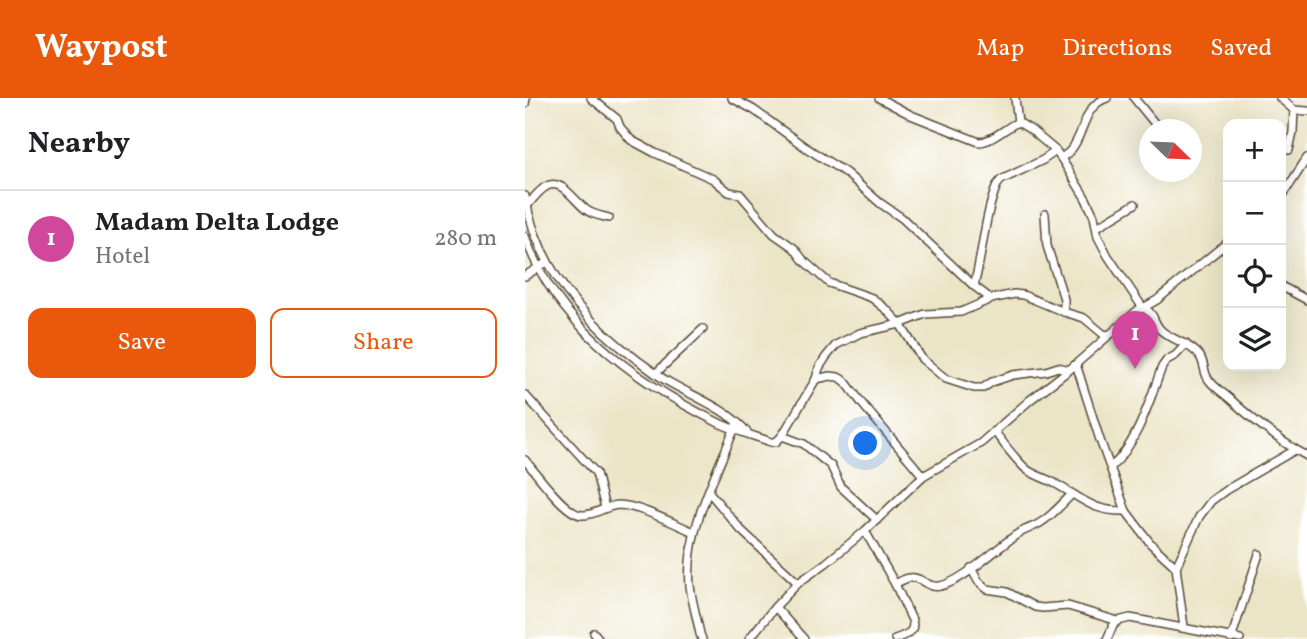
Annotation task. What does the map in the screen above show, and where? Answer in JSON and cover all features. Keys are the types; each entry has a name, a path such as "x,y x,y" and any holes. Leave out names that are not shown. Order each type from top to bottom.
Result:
{"street":[{"path":"525,104 526,98"},
{"path":"591,98 617,119 619,127 631,140 713,179 729,192 740,194 773,234 794,248 804,261 829,283 872,298 900,324 922,359 946,379 974,388 983,388 1013,375 1058,367 1069,370"},
{"path":"732,98 846,173 902,218 991,299"},
{"path":"879,98 911,115 979,142 991,139 1018,122"},
{"path":"1015,98 1018,122"},
{"path":"1061,158 1070,151 1094,106 1107,98"},
{"path":"1134,98 1151,119"},
{"path":"1280,98 1294,110 1307,111"},
{"path":"1289,150 1294,110"},
{"path":"1018,122 1031,130 1061,158 1086,199 1094,216 1098,237 1108,256 1143,308 1154,315 1155,323 1161,331 1186,344 1200,356 1207,378 1257,422 1307,456"},
{"path":"974,286 986,222 997,185 1001,180 1056,151"},
{"path":"1286,190 1307,158"},
{"path":"1297,173 1307,179"},
{"path":"527,206 545,187 554,185 566,190 588,211 609,218"},
{"path":"525,196 547,262 569,296 594,324 617,345 665,380 727,413 748,433"},
{"path":"1097,227 1135,204"},
{"path":"1045,214 1047,246 1064,299 1064,312"},
{"path":"525,236 537,268 558,301 604,348 670,396 735,430 771,442 776,442 782,436 816,379 819,368 836,345 860,332 900,324 925,314 961,312 1003,295 1023,295 1084,318 1105,335 1111,334"},
{"path":"749,639 798,583 865,531 923,476 981,443 1138,310 1157,300 1224,245"},
{"path":"525,263 543,254"},
{"path":"525,276 547,262"},
{"path":"1286,289 1307,300"},
{"path":"656,373 702,329"},
{"path":"1111,467 1122,458 1132,441 1162,367 1186,344"},
{"path":"1076,364 1126,512 1151,544 1176,568"},
{"path":"816,379 830,376 845,381 923,476"},
{"path":"525,395 596,473 604,508"},
{"path":"702,639 690,585 692,541 738,421"},
{"path":"994,430 1034,474 1101,510 1126,512"},
{"path":"782,436 804,444 831,466 841,487 877,520"},
{"path":"1184,627 1176,568 1199,517 1211,501 1234,484 1295,450"},
{"path":"525,460 573,514 584,516 618,505 637,509 694,532"},
{"path":"709,492 741,530 798,583"},
{"path":"895,584 914,578 937,587 960,576 1018,533 1043,522 1072,495"},
{"path":"865,531 895,584 914,626 909,632 895,639"},
{"path":"971,568 978,581 987,589 1007,592 1035,607 1068,606 1118,621 1130,618 1234,638 1259,554"},
{"path":"775,607 804,639"},
{"path":"1107,639 1118,621"}],"place":[{"name":"Madam Delta Lodge","path":"1135,369"}]}
